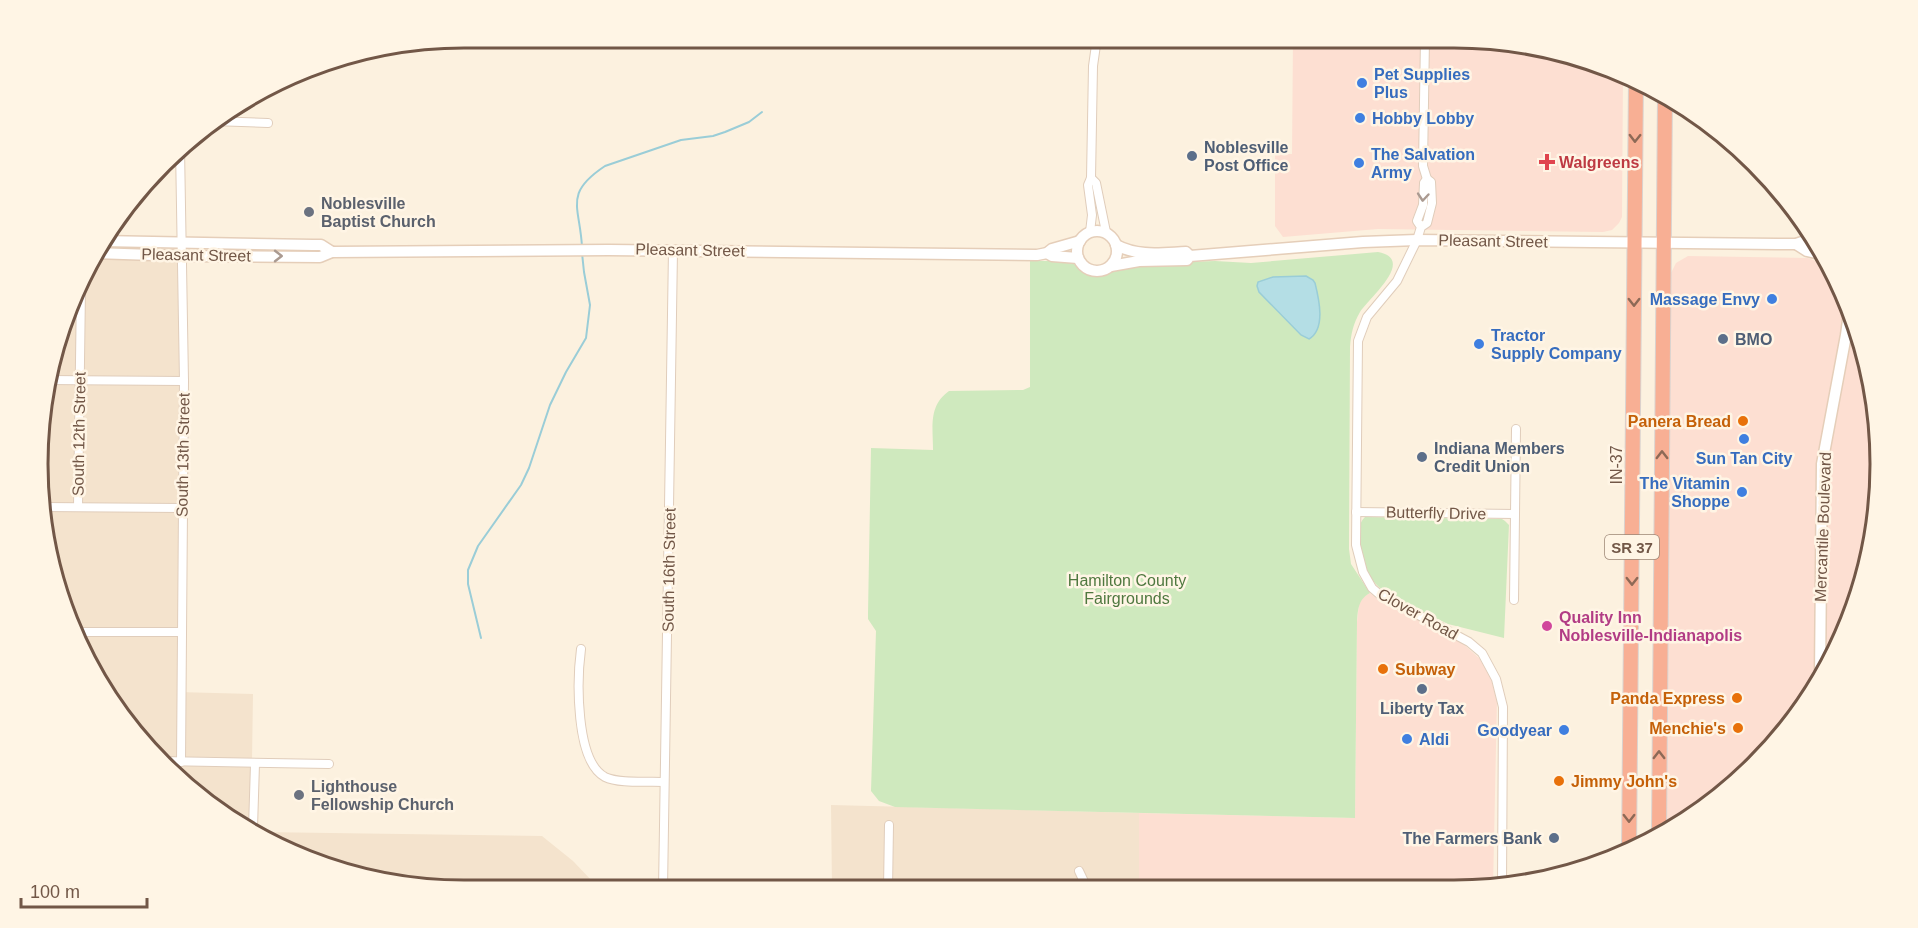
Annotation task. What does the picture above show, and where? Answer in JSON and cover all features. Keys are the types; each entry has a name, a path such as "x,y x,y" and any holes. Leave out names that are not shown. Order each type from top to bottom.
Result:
{"highway":[{"name":"IN-37","path":"1629,841 1636,90"},
{"name":"SR 37","path":"1659,826 1665,106"}],"street":[{"path":"1090,232 1092,215 1088,185 1091,178 1093,73 1096,48"},
{"name":"Clover Road","path":"1425,48 1423,166 1427,179 1431,182 1432,203 1427,223 1421,227 1397,280 1367,316 1360,332 1357,348 1358,556 1363,572 1372,588 1388,600 1469,642 1482,653 1497,679 1503,707 1502,877"},
{"path":"228,122 268,123"},
{"name":"South 13th Street","path":"180,160 184,381 181,762"},
{"path":"1091,178 1096,183 1106,232"},
{"path":"1096,230 1106,232 1112,236 1116,245 1117,254 1111,266 1099,271 1087,268 1078,258 1080,241 1090,232 1096,230"},
{"name":"Pleasant Street","path":"1111,266 1138,261 1186,260 1190,256 1417,240 1796,244 1805,241"},
{"name":"Pleasant Street","path":"113,241 321,245 332,252"},
{"name":"Pleasant Street","path":"106,253 320,257 332,252 673,250 1037,255 1080,241"},
{"name":"Pleasant Street","path":"1796,244 1812,252"},
{"name":"Pleasant Street","path":"1116,245 1146,254 1186,252 1190,256"},
{"name":"South 16th Street","path":"663,880 673,250"},
{"name":"Pleasant Street","path":"1047,253 1052,256 1078,258"},
{"name":"South 12th Street","path":"78,507 81,303"},
{"name":"Mercantile Boulevard","path":"1820,661 1822,464 1847,327"},
{"path":"57,380 184,381"},
{"path":"1514,600 1516,429"},
{"path":"51,507 183,508"},
{"name":"Butterfly Drive","path":"1356,512 1515,514"},
{"path":"84,632 182,632"},
{"path":"581,649 579,706 587,754 592,766 603,776 614,780 664,782"},
{"path":"174,762 329,764"},
{"path":"253,822 255,764"},
{"path":"888,880 889,825"},
{"path":"1079,871 1083,880"}],"shaded area":[{"path":"1293,48 1481,49 1562,62 1623,84 1622,217 1612,230 1603,232 1378,229 1283,237 1275,226 1275,154 1292,154"},
{"path":"1688,256 1808,258 1817,261 1838,305 1856,356 1866,410 1870,464 1866,518 1856,572 1838,623 1814,672 1784,717 1748,758 1707,794 1665,822 1671,273 1676,263"},
{"path":"102,259 180,259 177,692 253,694 251,821 190,777 151,738 118,695 104,672 70,598 62,572 52,518 48,464 49,437 62,356 80,305"},
{"path":"1370,593 1382,603 1459,640 1480,659 1491,679 1497,700 1493,878 1454,880 1139,880 1139,813 1355,818 1357,622 1359,604 1364,596"},
{"path":"831,805 1139,813 1139,880 832,880"},
{"path":"271,832 542,836 573,861 591,880 437,879 356,866 330,858"}],"green space":[{"name":"Hamilton County Fairgrounds","path":"1378,252 1389,256 1393,262 1392,271 1360,312 1353,329 1350,347 1349,549 1351,564 1370,593 1361,602 1357,622 1355,818 895,807 879,801 871,791 876,631 868,619 871,448 933,450 935,410 942,397 949,391 1023,390 1030,387 1030,261 1070,261 1079,268 1094,274 1133,264 1215,261 1251,263"},
{"path":"1365,517 1502,519 1505,521 1509,525 1504,638 1448,624 1388,595 1381,589 1370,577 1360,548 1360,527"}],"water":[{"path":"1306,276 1315,283 1320,313 1318,328 1309,339 1301,335 1259,292 1257,286 1258,282 1273,277"}],"waterway":[{"path":"582,247 577,211 579,193 583,185 605,166 681,140 725,132 749,122 762,112"},
{"path":"481,638 468,584 468,570 478,546 521,485 550,405 586,338 590,305 582,253"}],"place":[{"name":"Pet Supplies Plus","path":"1362,83"},
{"name":"Hobby Lobby","path":"1360,118"},
{"name":"Noblesville Post Office","path":"1192,156"},
{"name":"Walgreens","path":"1547,162"},
{"name":"The Salvation Army","path":"1359,163"},
{"name":"Noblesville Baptist Church","path":"309,212"},
{"name":"Massage Envy","path":"1772,299"},
{"name":"BMO","path":"1723,339"},
{"name":"Tractor Supply Company","path":"1479,344"},
{"name":"Panera Bread","path":"1743,421"},
{"name":"Sun Tan City","path":"1744,439"},
{"name":"Indiana Members Credit Union","path":"1422,457"},
{"name":"The Vitamin Shoppe","path":"1742,492"},
{"name":"Quality Inn Noblesville-Indianapolis","path":"1547,626"},
{"name":"Subway","path":"1383,669"},
{"name":"Liberty Tax","path":"1422,689"},
{"name":"Panda Express","path":"1737,698"},
{"name":"Menchie's","path":"1738,728"},
{"name":"Goodyear","path":"1564,730"},
{"name":"Aldi","path":"1407,739"},
{"name":"Jimmy John's","path":"1559,781"},
{"name":"Lighthouse Fellowship Church","path":"299,795"},
{"name":"The Farmers Bank","path":"1554,838"}]}
